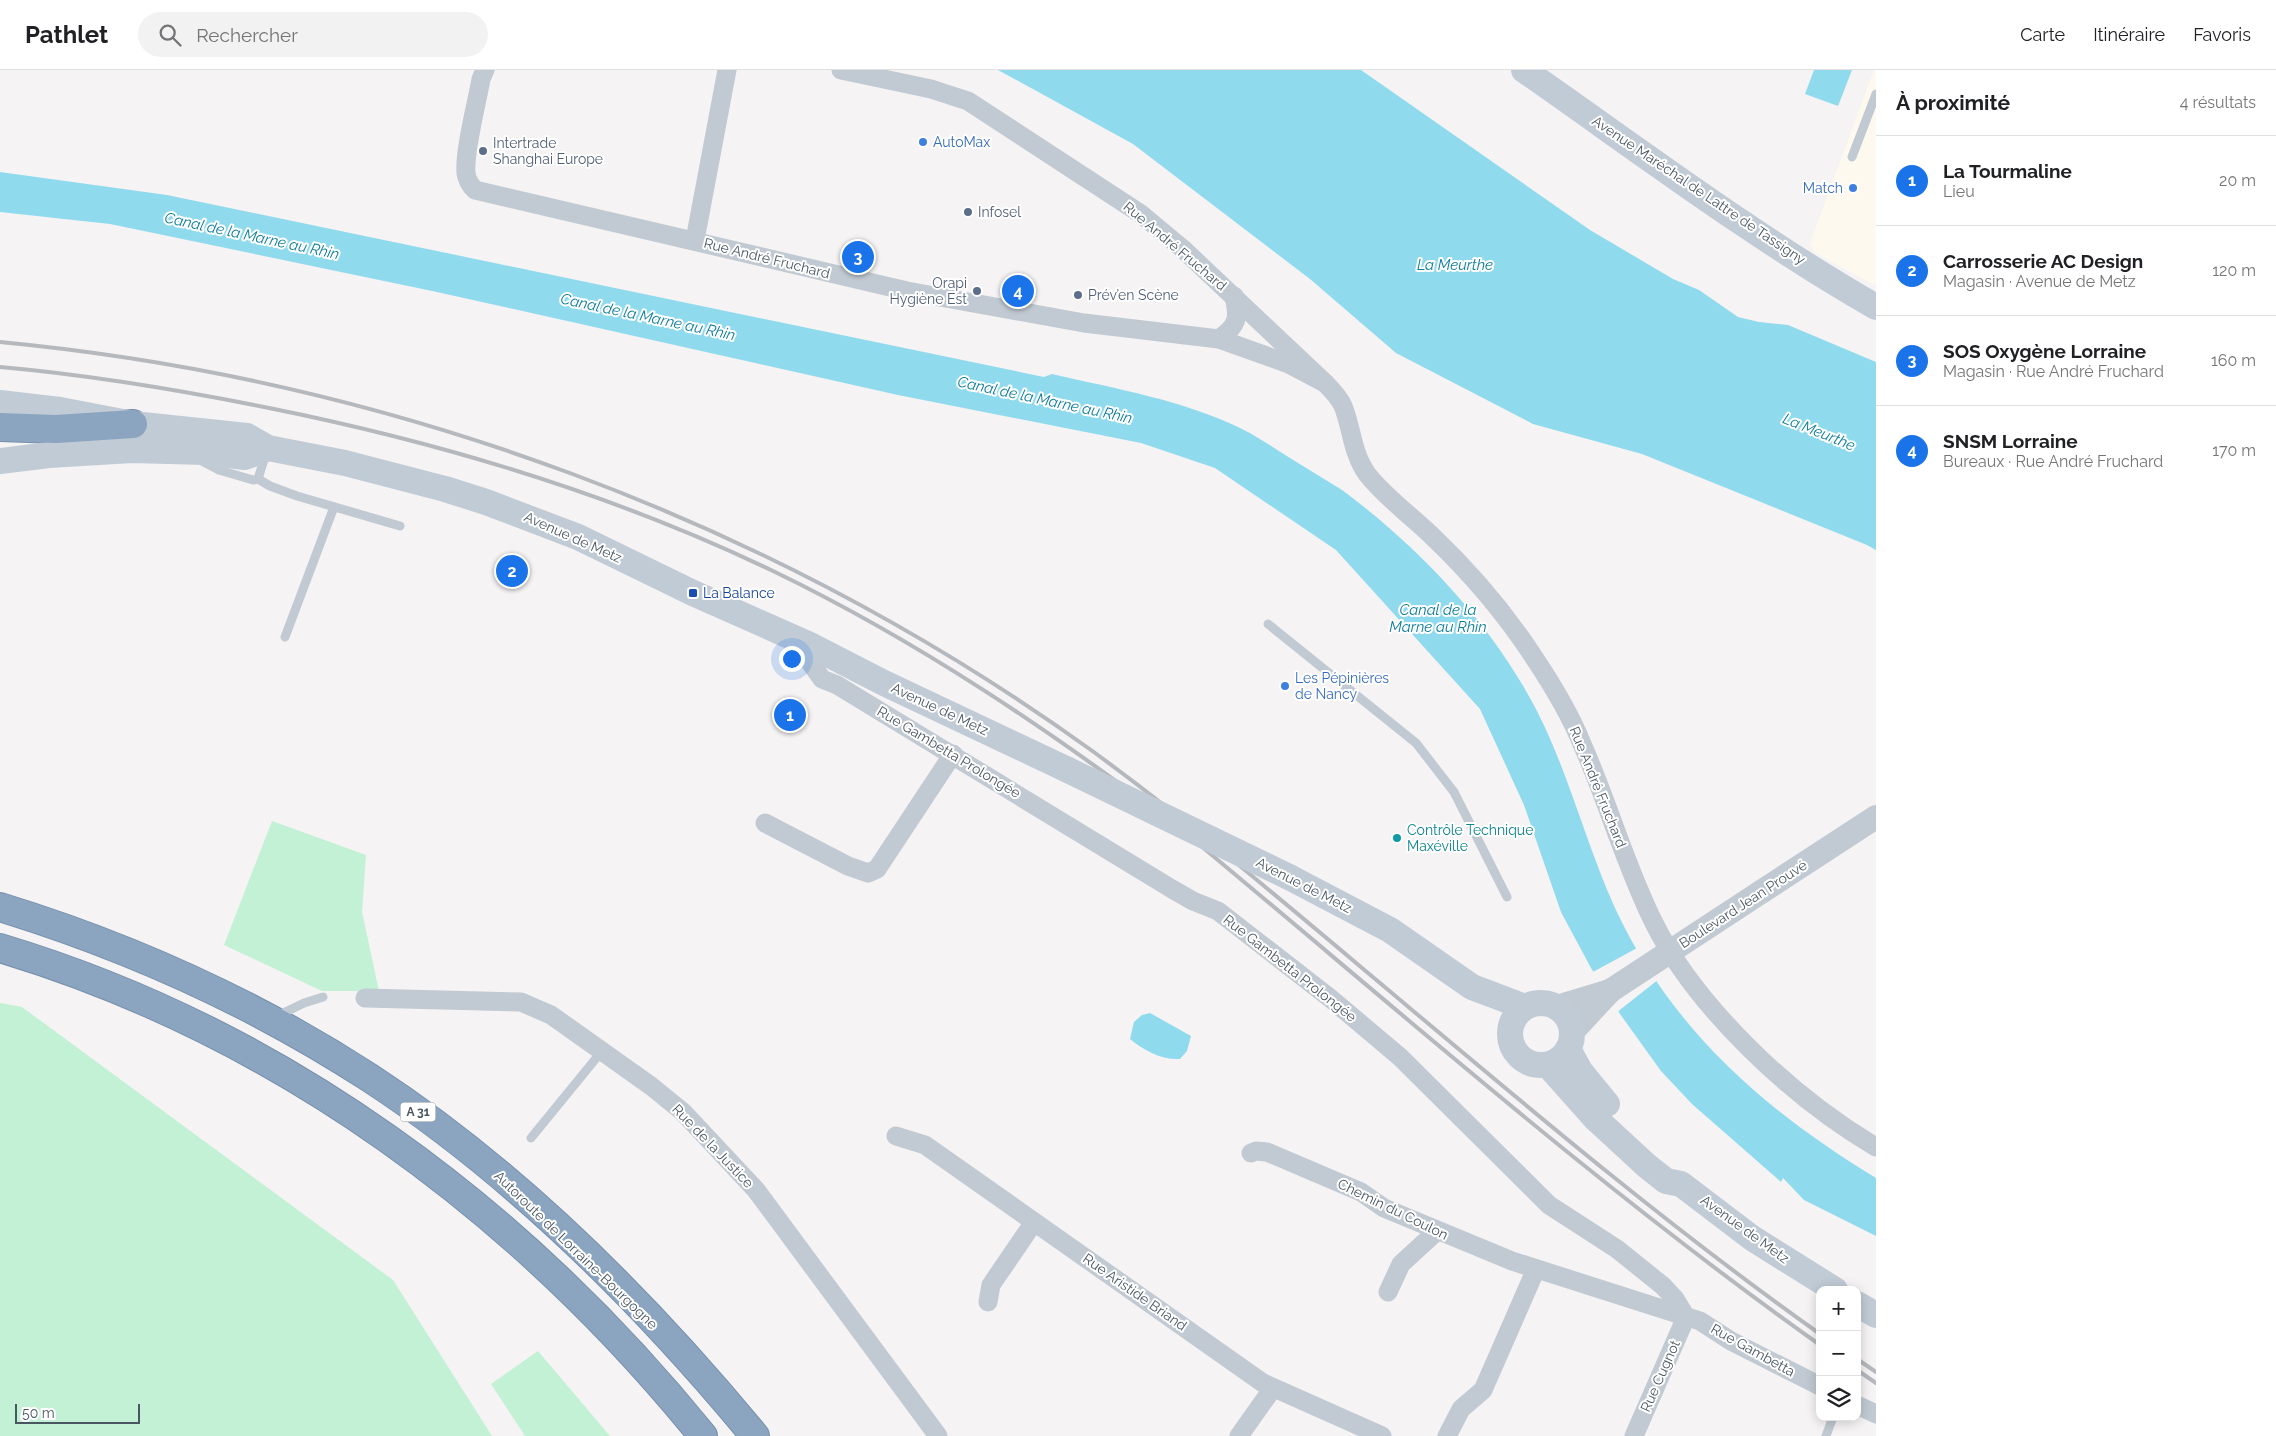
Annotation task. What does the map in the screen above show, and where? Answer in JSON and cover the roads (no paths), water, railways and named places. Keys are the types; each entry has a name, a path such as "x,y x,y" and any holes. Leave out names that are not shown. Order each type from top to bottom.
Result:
{"highway":[{"path":"0,427 56,429 133,424"},
{"name":"Autoroute de Lorraine-Bourgogne","path":"0,907 49,922 123,950 198,982 271,1019 372,1079 480,1159 527,1199 607,1275 678,1349 755,1436"},
{"name":"A 31","path":"0,948 108,986 216,1035 319,1092 361,1119 466,1197 552,1273 668,1394 703,1436"}],"main road":[{"name":"Avenue Maréchal de Lattre de Tassigny","path":"1524,70 1731,214 1834,283 1876,307"},
{"path":"0,403 60,410 133,424 247,436 268,448"},
{"path":"0,462 93,452 148,450 245,457 268,448"},
{"name":"Avenue de Metz","path":"268,448 345,463 445,488 516,512 578,537 693,593 812,646 884,683 1289,877 1390,930 1472,987 1525,1007"},
{"name":"Avenue de Metz","path":"1472,987 1509,1035"},
{"path":"1541,1004 1557,1008 1564,1014 1570,1040 1556,1062 1536,1066 1526,1062 1517,1055 1511,1046 1509,1035 1511,1024 1516,1014 1525,1007 1541,1004"},
{"name":"Avenue de Metz","path":"1570,1040 1580,1071 1601,1098 1674,1168 1681,1184"},
{"name":"Avenue de Metz","path":"1548,1065 1596,1119 1666,1181 1681,1184 1752,1238 1829,1286"},
{"path":"1861,1306 1876,1315"}],"street":[{"name":"Rue André Fruchard","path":"485,70 481,79 467,159 466,173 469,184 476,190 907,291 1084,323 1219,339 1289,364 1326,383"},
{"path":"695,240 727,70"},
{"name":"Rue André Fruchard","path":"841,70 931,88 968,101 1141,214 1234,296 1326,383 1344,407 1354,449 1368,475 1472,577 1534,657 1584,746 1629,866 1654,922 1682,969 1720,1015 1798,1093 1822,1112 1876,1147"},
{"path":"1219,339 1232,329 1236,322 1237,310 1234,296"},
{"name":"Rue Gambetta Prolongée","path":"812,646 810,662 822,679 837,685 953,754 1172,889 1193,901 1218,911 1252,936 1330,998 1400,1058 1549,1205 1617,1249 1663,1286 1675,1299 1686,1316"},
{"path":"765,823 848,866 868,873 877,869 953,754"},
{"name":"Boulevard Jean Prouvé","path":"1557,1008 1610,991 1876,818"},
{"name":"Boulevard Jean Prouvé","path":"1570,1040 1610,991"},
{"name":"Rue de la Justice","path":"365,998 521,1002 551,1015 683,1112 756,1190 938,1436"},
{"name":"Rue Aristide Briand","path":"896,1136 925,1145 1273,1388 1382,1436"},
{"name":"Chemin du Coulon","path":"1251,1153 1256,1151 1267,1152 1361,1192 1384,1208 1437,1231 1536,1269 1686,1316"},
{"path":"988,1302 991,1285 1034,1222"},
{"path":"1388,1292 1401,1264 1437,1231"},
{"path":"1446,1436 1461,1409 1483,1390 1536,1269"},
{"name":"Rue Gambetta","path":"1686,1316 1700,1321 1734,1343 1816,1384"},
{"name":"Rue Cugnot","path":"1634,1436 1686,1316"},
{"path":"1239,1436 1273,1388"},
{"path":"1861,1407 1876,1414"}],"lane":[{"path":"1852,157 1876,94"},
{"path":"258,479 268,448"},
{"path":"182,451 219,470 249,480 258,479 270,486 400,526"},
{"path":"284,637 334,507"},
{"path":"1268,624 1416,744 1454,792 1507,896"},
{"path":"271,1019 304,1003 323,997"},
{"path":"531,1138 602,1051"},
{"path":"1826,1436 1832,1421"}],"water":[{"name":"La Meurthe","path":"998,70 1361,70 1590,230 1673,279 1699,290 1738,317 1759,322 1788,325 1876,362 1876,550 1642,454 1533,424 1396,353 1310,279 1133,144"},
{"path":"1814,70 1852,70 1838,106 1805,94"},
{"name":"Canal de la Marne au Rhin","path":"0,172 167,195 1044,377 1052,374 1174,403 1250,433 1342,490 1371,513 1426,562 1476,618 1499,648 1537,711 1559,759 1615,908 1638,952 1664,992 1693,1029 1724,1063 1759,1095 1796,1124 1876,1178 1876,1236 1804,1200 1783,1178 1781,1182 1692,1104 1661,1071 1620,1014 1591,968 1561,912 1524,805 1480,709 1336,550 1215,468 1141,443 898,395 437,292 110,224 0,212"},
{"path":"1150,1013 1191,1036 1187,1051 1180,1059 1166,1058 1154,1054 1130,1039 1134,1022 1142,1015"}],"railway":[{"path":"0,342 146,361 290,389 433,427 572,474 709,530 841,595 969,668 1091,750 1238,864 1596,1163 1763,1293 1816,1331"},
{"path":"0,367 169,389 236,401 399,437 526,474 651,518 713,543 828,599 881,628 985,691 1085,759 1183,831 1576,1159 1737,1285 1816,1342"},
{"path":"1861,1362 1876,1372"},
{"path":"1861,1373 1876,1383"}],"place":[{"name":"AutoMax","path":"923,142"},
{"name":"Intertrade Shanghai Europe","path":"483,151"},
{"name":"Match","path":"1853,188"},
{"name":"Infosel","path":"968,212"},
{"name":"SOS Oxygène Lorraine","path":"858,257"},
{"name":"Orapi Hygiène Est","path":"977,291"},
{"name":"SNSM Lorraine","path":"1018,291"},
{"name":"Prév’en Scène","path":"1078,295"},
{"name":"Carrosserie AC Design","path":"512,571"},
{"name":"La Balance","path":"693,593"},
{"name":"Les Pépinières de Nancy","path":"1285,686"},
{"name":"La Tourmaline","path":"790,715"},
{"name":"Contrôle Technique Maxéville","path":"1397,838"}]}
